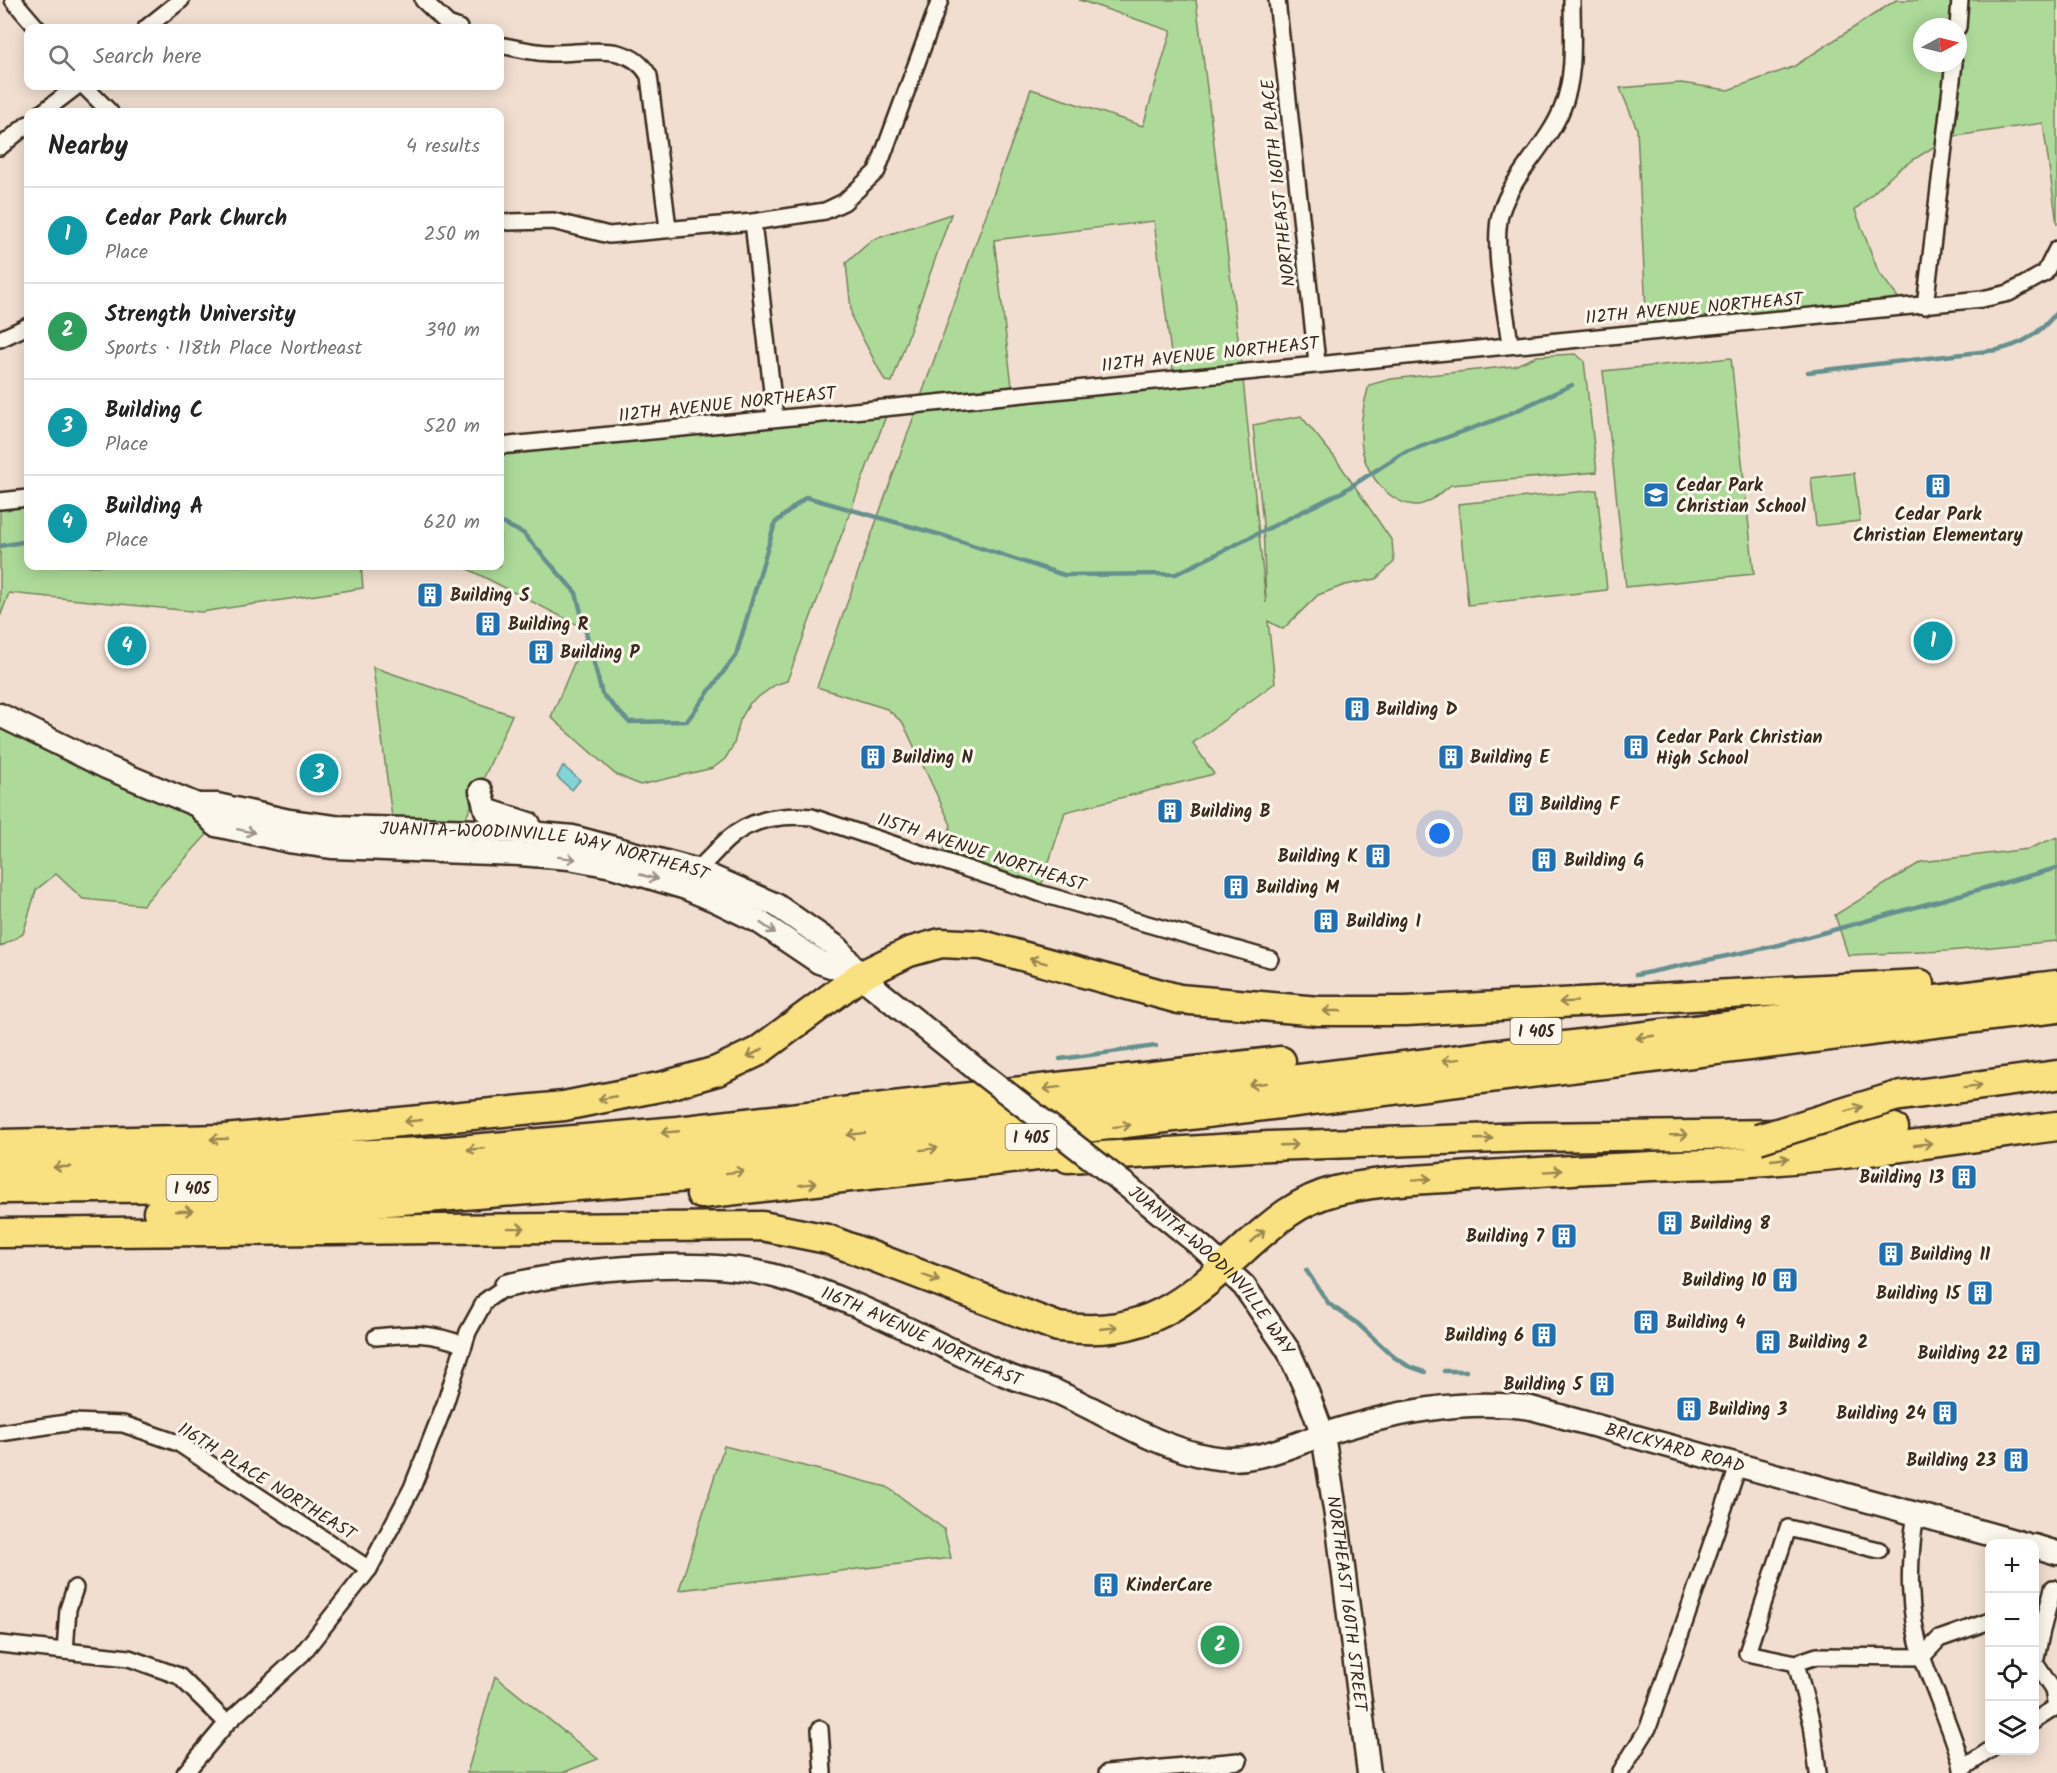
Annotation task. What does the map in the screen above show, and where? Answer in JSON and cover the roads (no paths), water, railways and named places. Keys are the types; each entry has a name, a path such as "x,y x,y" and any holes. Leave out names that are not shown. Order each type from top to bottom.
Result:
{"highway":[{"path":"0,1144 225,1139 575,1104 664,1086 717,1071 757,1053 860,976 909,952 941,943 962,942 1179,999 1319,1011 1406,1011 1920,984"},
{"name":"I 405","path":"0,1169 448,1152 678,1131 2057,966"},
{"name":"I 405","path":"0,1189 83,1189 302,1182 564,1165 692,1153 2057,985"},
{"name":"I 405","path":"0,1215 340,1205 689,1177 1094,1129 2057,1008"},
{"name":"I 405","path":"0,1233 206,1231 753,1190 979,1163 2057,1023"},
{"path":"1637,1165 1731,1147 1894,1097 2057,1075"},
{"path":"979,1163 1292,1145 1880,1130 2057,1107"},
{"path":"206,1231 762,1226 827,1239 1058,1327 1086,1330 1119,1327 1157,1317 1196,1293 1281,1215 1333,1192 1392,1181 1637,1165 1714,1164 1823,1154 2057,1126"},
{"name":"I 405","path":"83,1189 121,1165"}],"main road":[{"name":"JUANITA-WOODINVILLE WAY NORTHEAST","path":"0,715 106,767 197,805 216,805 289,821 355,828 449,829 573,837 696,870 776,905 838,948 860,976 976,1069"},
{"path":"481,791 486,810 501,817 573,837"},
{"name":"JUANITA-WOODINVILLE WAY NORTHEAST","path":"197,805 216,825 289,841 333,847 437,849 569,858 612,866 686,888 758,921 819,962 860,976"},
{"path":"355,828 381,836 422,840 437,849 455,841 534,844 573,837"},
{"name":"JUANITA-WOODINVILLE WAY","path":"976,1069 1127,1186 1225,1266 1244,1286 1288,1350 1323,1434"},
{"name":"116TH AVENUE NORTHEAST","path":"506,1286 535,1279 589,1272 685,1265 777,1277 852,1303 1009,1376 1056,1392 1104,1416 1185,1450 1212,1457 1238,1459 1283,1451 1323,1434"},
{"name":"BRICKYARD ROAD","path":"1323,1434 1401,1413 1504,1404 1531,1408 2007,1539"},
{"name":"NORTHEAST 160TH STREET","path":"1323,1434 1338,1528 1369,1773"},
{"path":"2039,1548 2057,1553"}],"street":[{"path":"13,0 34,24"},
{"path":"151,24 181,0"},
{"path":"423,0 440,24"},
{"path":"508,222 553,220 609,235 753,222 825,211 844,202 877,171 940,0"},
{"name":"NORTHEAST 160TH PLACE","path":"1277,0 1317,362"},
{"path":"1510,344 1498,239 1500,213 1562,110 1572,54 1572,0"},
{"path":"1959,18 1960,0"},
{"path":"504,46 548,53 617,52 642,62 649,76 668,228"},
{"path":"1925,306 1953,72"},
{"path":"48,108 72,90"},
{"path":"88,90 106,108"},
{"path":"0,147 24,127"},
{"path":"753,222 775,418"},
{"path":"2051,276 2057,249"},
{"name":"112TH AVENUE NORTHEAST","path":"504,446 1317,362 1925,306 2009,293 2051,276"},
{"path":"0,339 24,328"},
{"path":"0,501 24,498"},
{"name":"115TH AVENUE NORTHEAST","path":"696,870 708,861 729,838 766,818 791,815 812,817 1039,893 1270,959"},
{"path":"185,1773 227,1723 302,1654 369,1569 412,1488 445,1404 468,1332 485,1301 506,1286"},
{"path":"376,1336 410,1333 438,1335 464,1345"},
{"name":"116TH PLACE NORTHEAST","path":"0,1433 73,1422 123,1424 178,1443 369,1569"},
{"path":"1620,1773 1648,1728 1739,1464"},
{"path":"1916,1513 1909,1557 1909,1591 1922,1657 1963,1771 1985,1754"},
{"path":"1880,1550 1788,1528 1747,1653 1797,1663 1817,1656 1922,1657 1939,1639 1985,1623"},
{"path":"65,1651 68,1609 75,1588"},
{"path":"2039,1631 2053,1588"},
{"path":"0,1644 129,1658 179,1676 227,1723"},
{"path":"2037,1647 2035,1663 2055,1689 2055,1707 2039,1718"},
{"path":"1797,1663 1812,1724 1818,1773"},
{"path":"820,1729 823,1773"},
{"path":"1107,1773 1144,1772 1239,1761"}],"water":[{"path":"563,766 580,780 572,790 557,777"}],"waterway":[{"path":"1808,372 1997,350 2031,337 2057,312"},
{"path":"504,524 523,533 576,593 602,694 629,722 687,721 736,655 775,523 806,497 941,535 1064,575 1176,574 1342,492 1403,453 1498,419 1572,385"},
{"path":"0,546 24,542"},
{"path":"1636,975 1779,945 2057,868"},
{"path":"1060,1059 1156,1046"},
{"path":"1306,1270 1329,1304 1357,1323 1394,1357 1408,1366 1425,1372"},
{"path":"1444,1371 1466,1371"}],"place":[{"name":"Cedar Park Christian Elementary","path":"1938,486"},
{"name":"Cedar Park Christian School","path":"1656,495"},
{"name":"Building S","path":"430,595"},
{"name":"Building R","path":"488,624"},
{"name":"Cedar Park Church","path":"1933,641"},
{"name":"Building A","path":"127,646"},
{"name":"Building P","path":"541,652"},
{"name":"Building D","path":"1357,709"},
{"name":"Cedar Park Christian High School","path":"1636,747"},
{"name":"Building N","path":"873,757"},
{"name":"Building E","path":"1451,757"},
{"name":"Building C","path":"319,773"},
{"name":"Building F","path":"1521,804"},
{"name":"Building B","path":"1170,811"},
{"name":"Building K","path":"1378,856"},
{"name":"Building G","path":"1544,860"},
{"name":"Building M","path":"1236,887"},
{"name":"Building I","path":"1326,921"},
{"name":"Building 13","path":"1964,1177"},
{"name":"Building 8","path":"1670,1223"},
{"name":"Building 7","path":"1564,1236"},
{"name":"Building 11","path":"1891,1254"},
{"name":"Building 10","path":"1785,1280"},
{"name":"Building 15","path":"1980,1293"},
{"name":"Building 4","path":"1646,1322"},
{"name":"Building 6","path":"1544,1335"},
{"name":"Building 2","path":"1768,1342"},
{"name":"Building 22","path":"2028,1353"},
{"name":"Building 5","path":"1602,1384"},
{"name":"Building 3","path":"1689,1409"},
{"name":"Building 24","path":"1945,1413"},
{"name":"Building 23","path":"2016,1460"},
{"name":"KinderCare","path":"1106,1585"},
{"name":"Strength University","path":"1220,1645"}]}
